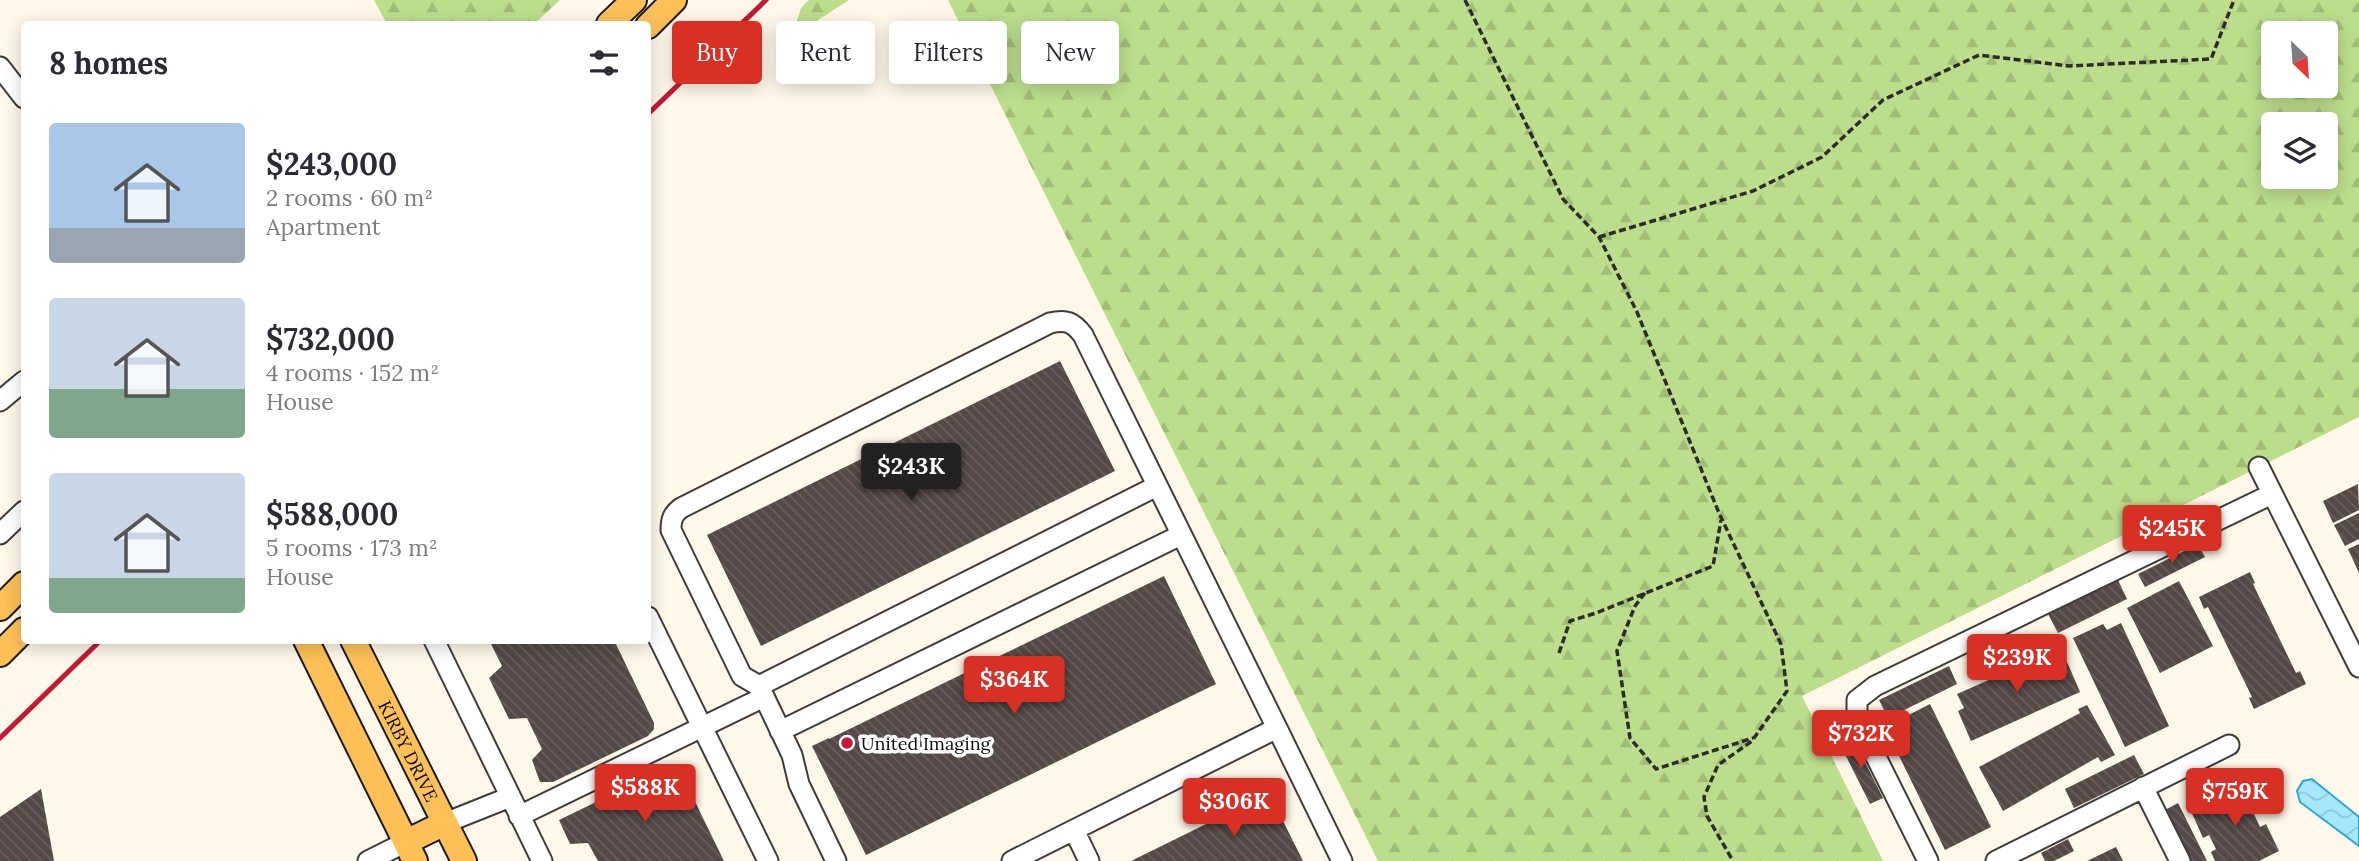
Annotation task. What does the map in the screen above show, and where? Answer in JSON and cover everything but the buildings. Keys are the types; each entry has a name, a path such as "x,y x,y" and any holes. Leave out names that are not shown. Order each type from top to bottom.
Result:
{"main road":[{"path":"612,21 634,0"},
{"path":"651,23 674,0"},
{"path":"0,608 21,587"},
{"path":"0,654 21,633"},
{"path":"308,644 410,851 445,823"},
{"name":"KIRBY DRIVE","path":"355,644 464,861"}],"street":[{"path":"0,67 21,94"},
{"path":"836,861 799,784 792,755 761,691 742,676 671,530 674,513 1037,329 1050,323 1069,321 1083,335 1342,861"},
{"path":"0,401 21,384"},
{"path":"2259,467 2359,667"},
{"path":"519,816 701,727 761,691 1157,486"},
{"path":"1928,861 1863,731 1857,717 1857,699 1875,686 2272,494"},
{"path":"0,534 21,514"},
{"path":"780,731 1181,535"},
{"path":"651,623 768,861"},
{"path":"436,644 542,861"},
{"path":"1012,861 1277,728"},
{"path":"1996,861 2229,745"},
{"path":"2143,788 2180,861"},
{"path":"445,823 510,797"},
{"path":"1074,830 1089,861"},
{"path":"368,861 410,851"}],"path":[{"path":"1465,0 1563,199 1599,237 1637,312 1722,518 1781,643 1787,691 1755,737 1717,765 1704,797 1707,816 1733,861"},
{"path":"1599,237 1753,191 1822,157 1883,100 1979,55 2069,66 2211,59 2234,0"},
{"path":"1559,653 1570,621 1713,566 1722,518"},
{"path":"1645,593 1635,606 1617,650 1630,738 1656,769 1755,737"}],"green space":[{"path":"374,0 560,0 537,21 385,21"},
{"path":"809,0 849,0 817,21 797,21 801,8"},
{"path":"948,0 2359,0 2359,417 1802,696 1883,861 1378,861 990,84 1007,84 1007,21 958,21"}],"water":[{"path":"2312,779 2359,817 2359,846 2300,802 2297,791 2303,781"}],"railway":[{"path":"651,111 766,0"},
{"path":"0,738 97,644"}],"place":[{"name":"United Imaging","path":"847,743"}]}
